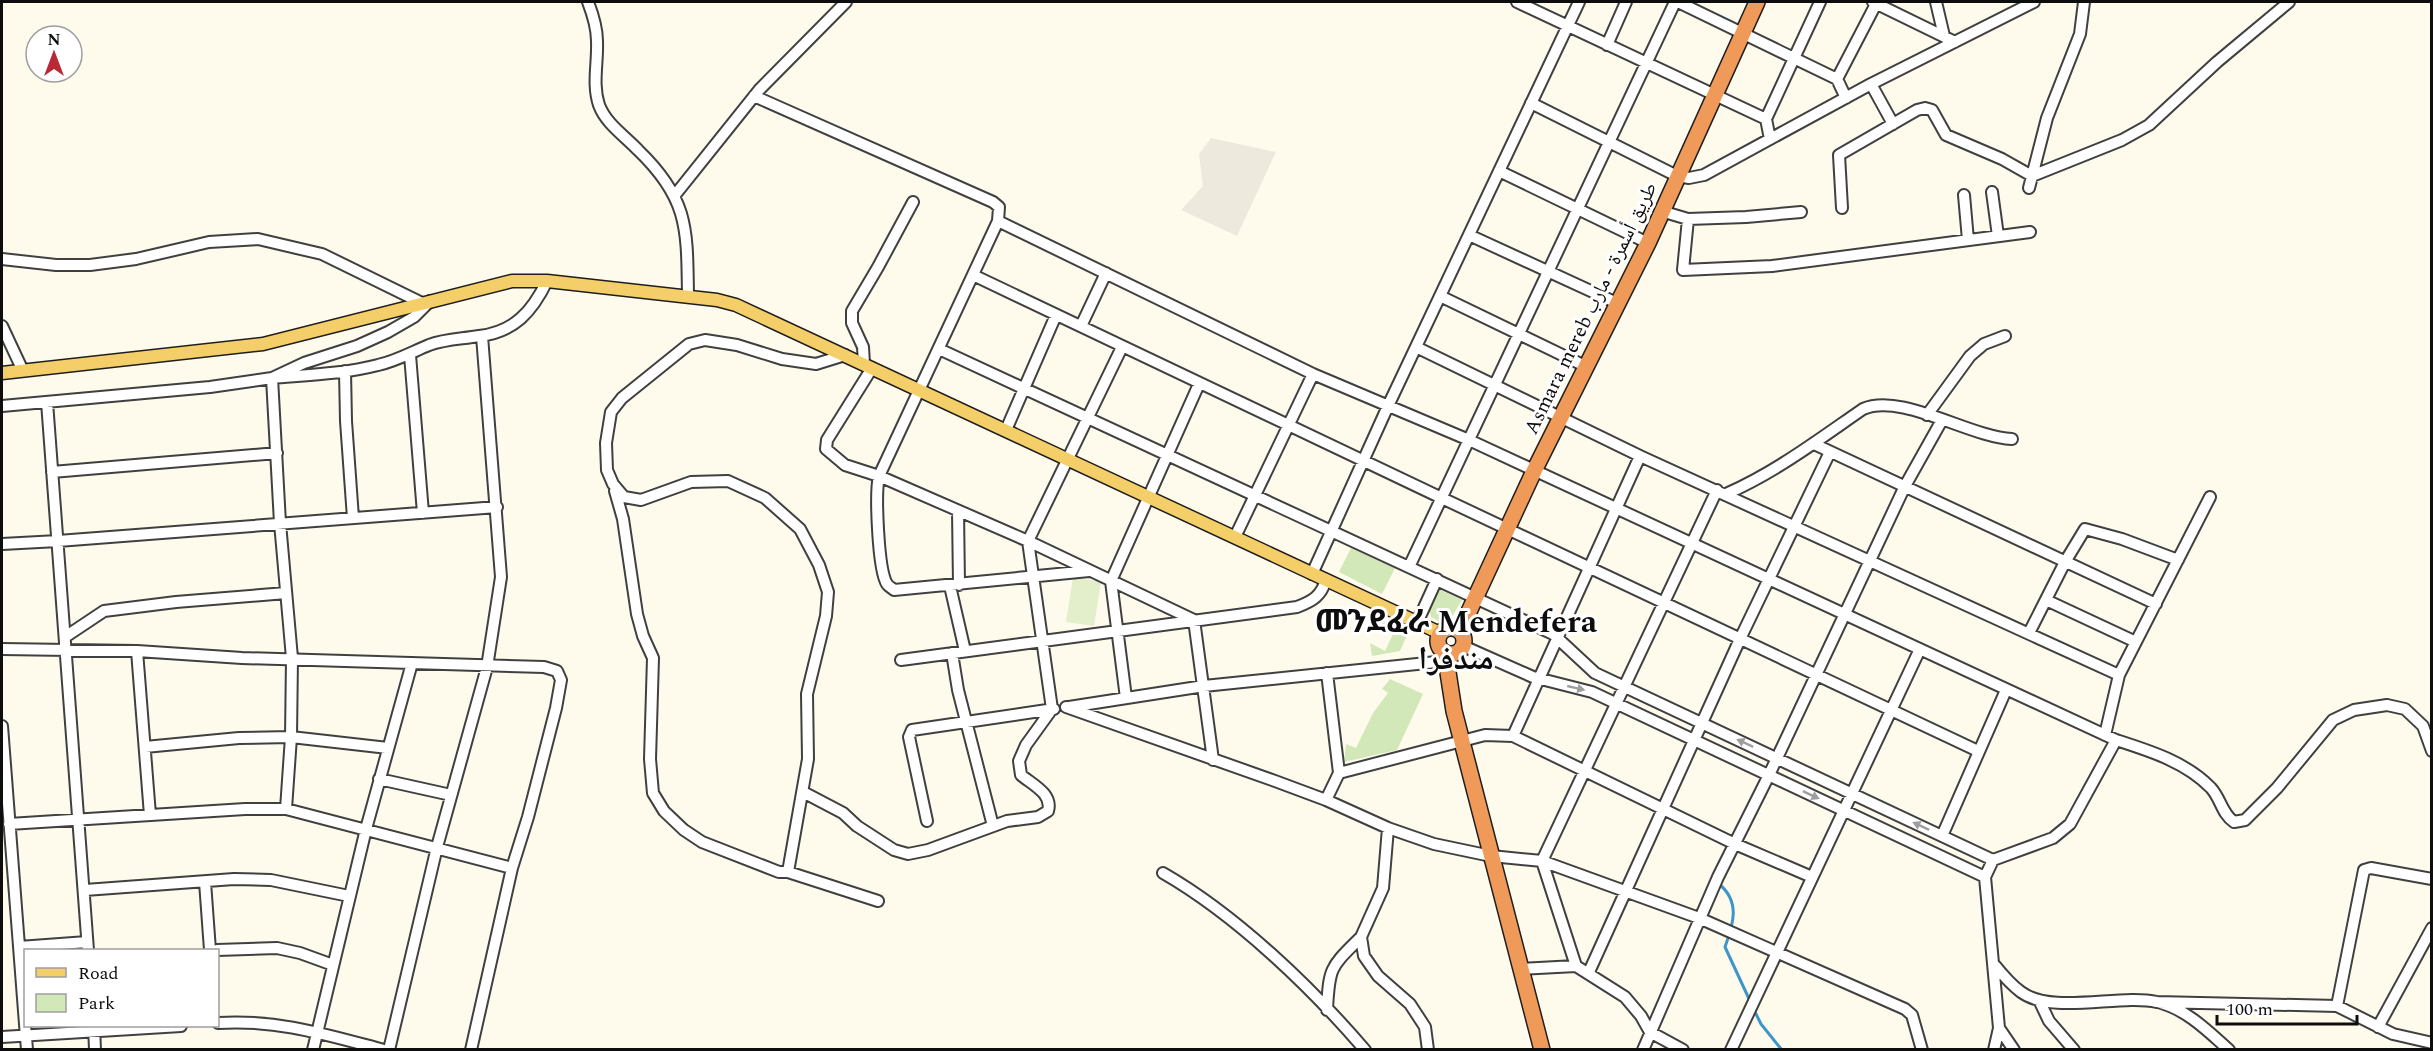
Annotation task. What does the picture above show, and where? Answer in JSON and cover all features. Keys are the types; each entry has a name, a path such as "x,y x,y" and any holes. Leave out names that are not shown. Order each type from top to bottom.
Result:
{"highway":[{"name":"Asmara mereb طريق أسمرة - مارب","path":"1461,638 1507,528 1648,243 1757,2"},
{"path":"1446,657 1453,654 1461,638 1447,628 1440,633 1438,644 1446,657 1448,683 1461,741 1542,1050"}],"main road":[{"path":"2,373 263,345 512,281 547,281 688,296 736,305 1440,633"}],"street":[{"path":"588,2 595,19 597,40 595,91 600,108 613,126 658,170 675,195 684,223 688,296"},
{"path":"675,195 754,96 846,2"},
{"path":"1517,2 1766,119"},
{"path":"1312,574 1388,405 1579,2"},
{"path":"1607,45 1626,2"},
{"path":"1409,567 1520,336 1547,271 1677,2 1837,79 1846,98"},
{"path":"1770,139 1766,119 1820,2"},
{"path":"1837,79 1875,2 1955,42"},
{"path":"1936,2 1944,36"},
{"path":"1531,103 1677,176 1689,178 1704,174 1871,84 2034,2"},
{"path":"2031,182 2047,118 2080,34 2084,2"},
{"path":"2031,182 2150,125 2217,62 2289,2"},
{"path":"1871,84 1893,124"},
{"path":"754,96 993,202 999,207 998,221 879,476 876,488 877,517 887,584 894,590 1089,571"},
{"path":"1842,208 1839,155 1917,110 1925,108 1932,110 1946,135 2002,159 2031,182"},
{"path":"1499,171 1648,243"},
{"path":"1992,192 1998,236"},
{"path":"1964,195 1968,240"},
{"path":"913,202 879,267 852,311 852,323 863,347 868,366 827,440 826,449 844,465 879,476 1028,541 1194,620"},
{"path":"1661,211 1688,219 1746,218 1801,212"},
{"path":"1688,219 1683,270 1772,266 2030,232"},
{"path":"998,221 1313,374 1470,440 2006,690 2116,740 2175,762 2203,780 2214,792 2227,818 2234,822 2245,820 2277,788 2333,720 2354,710 2387,705 2405,709 2423,726 2432,751"},
{"path":"1469,235 1619,304"},
{"path":"2,259 56,265 90,265 136,259 209,242 258,239 322,254 426,302 414,316 388,332 357,346 304,363 272,378"},
{"path":"1081,326 1106,273"},
{"path":"973,275 1978,751"},
{"path":"2,406 210,387 378,365 410,355 429,345 502,331 524,317 537,302 547,281"},
{"path":"1440,296 1587,367"},
{"path":"1006,430 1056,315"},
{"path":"2,326 23,371"},
{"path":"389,1050 437,847 487,667 501,578 482,336"},
{"path":"1927,415 1970,356 1984,344 2005,336"},
{"path":"844,355 816,364 782,359 727,343 705,340 689,344 622,398 611,412 606,443 607,470 624,519 637,614 643,636 653,657 650,759 653,793 664,811 684,830 702,842 779,872 788,872 878,902"},
{"path":"803,792 843,813 857,826 894,850 908,854 928,850 993,826 1038,817 1048,811 1050,802 1046,795 1021,775 1019,761 1037,728 1053,709 1028,541 1122,347"},
{"path":"1416,347 1641,456 2119,675"},
{"path":"939,349 1437,579 1557,638 1595,672 1993,860"},
{"path":"410,355 423,513"},
{"path":"345,371 353,518"},
{"path":"1235,537 1313,374"},
{"path":"272,378 280,523 292,658 291,737 286,809"},
{"path":"1126,698 1111,581 1199,384"},
{"path":"19,947 88,946 47,402"},
{"path":"1576,966 1542,861 1692,544 1722,492 1756,481 1791,461 1872,405 1882,404 1927,415 1980,434 2012,439"},
{"path":"1643,1050 1716,881 1778,758 1868,561 1905,486 1942,420"},
{"path":"1814,444 2156,604"},
{"path":"1589,972 1701,723 1830,452"},
{"path":"52,472 277,453"},
{"path":"1513,736 1641,456"},
{"path":"613,484 624,497 641,500 691,482 728,481 765,498 800,529 819,565 828,592 826,616 807,694 808,759 788,872"},
{"path":"2105,735 2119,675 2210,496"},
{"path":"2,544 58,542 497,507"},
{"path":"958,511 954,585 965,651"},
{"path":"2029,633 2082,531 2088,529 2122,538 2178,560"},
{"path":"1417,623 1437,579"},
{"path":"901,660 1297,607 1312,602 1322,592 1326,580"},
{"path":"65,637 104,611 176,602 286,593"},
{"path":"2046,600 2136,642"},
{"path":"1194,620 1213,760"},
{"path":"1461,638 1539,679 1592,692 1985,877"},
{"path":"2,649 137,651 487,667 544,667 557,671 561,680 556,708 512,868 471,1050"},
{"path":"1731,1050 1920,649"},
{"path":"137,651 150,815"},
{"path":"951,653 993,826"},
{"path":"927,821 909,737 912,730 1203,686 1446,657"},
{"path":"313,1050 366,829 412,663"},
{"path":"1326,800 1339,773 1327,673"},
{"path":"1942,836 2006,690"},
{"path":"1066,707 1326,800 1388,828 1434,844 1491,856 1542,861 1699,918 1905,1009 1912,1015 1922,1050"},
{"path":"2,726 24,1011"},
{"path":"1339,773 1485,735 1513,736 1735,844 1812,877"},
{"path":"145,747 239,738 291,737 388,748"},
{"path":"1994,1050 2000,1028 1985,877 1993,860 2053,838 2070,824 2116,740"},
{"path":"379,779 452,795"},
{"path":"9,824 245,809 286,809 512,868"},
{"path":"1328,1010 1329,974 1336,962 1361,938 1383,888 1388,828"},
{"path":"2337,1006 2364,870 2371,868 2432,879"},
{"path":"1163,873 1198,893 1301,981 1365,1050"},
{"path":"85,890 271,880 349,896"},
{"path":"205,882 210,949"},
{"path":"2378,1027 2432,928"},
{"path":"1361,938 1364,956 1378,976 1410,1004 1425,1027 1428,1050"},
{"path":"219,951 277,948 333,965"},
{"path":"1993,963 2022,993 2039,1000 2056,1003 2157,1002 2337,1006 2378,1027 2412,1040 2432,1043"},
{"path":"1521,969 1576,966 1589,972 1624,997 1641,1016 1650,1032 1683,1050"},
{"path":"2039,1000 2049,1021 2074,1050"},
{"path":"2157,1002 2193,1019 2229,1050"},
{"path":"219,1023 260,1022 291,1026 384,1050"},
{"path":"25,1027 27,1050"},
{"path":"2,1037 94,1028 138,1027"},
{"path":"94,1028 95,1050"},
{"path":"2000,1028 2014,1050"}],"green space":[{"path":"1351,548 1395,568 1382,594 1339,572"},
{"path":"1073,577 1101,582 1094,626 1066,622"},
{"path":"1438,589 1462,600 1451,618 1440,622 1431,617 1429,608"},
{"path":"1381,620 1408,633 1400,651 1372,656 1370,643 1385,651 1394,632 1379,624"},
{"path":"1390,679 1423,694 1397,750 1344,762 1346,744 1356,748 1373,713 1388,693 1382,689"}],"shaded area":[{"path":"1211,138 1276,152 1237,236 1181,210 1203,186 1199,154"}],"waterway":[{"path":"1719,884 1726,891 1733,906 1731,930 1725,947 1750,1001"},
{"path":"1754,1010 1761,1024 1782,1050"}],"district":[{"name":"መንደፈራ Mendefera مندفرا","path":"1456,640"}]}
